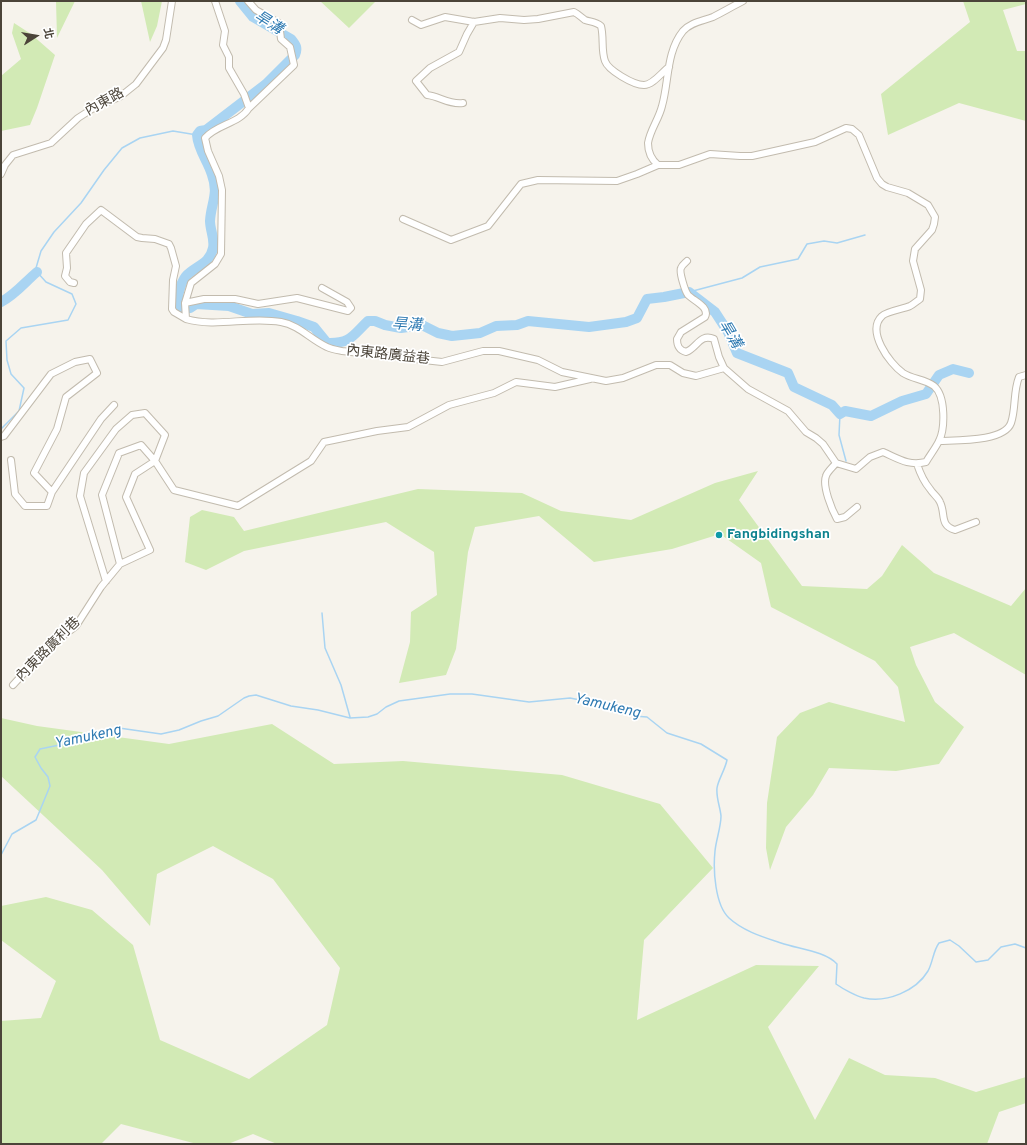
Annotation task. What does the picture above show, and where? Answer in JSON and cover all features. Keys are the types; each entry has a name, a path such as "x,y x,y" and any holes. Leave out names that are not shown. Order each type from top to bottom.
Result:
{"street":[{"name":"內東路","path":"1,174 5,165 13,155 50,143 78,118 121,96 136,84 163,48 166,40 172,1"},
{"path":"215,1 225,31 223,45 229,57 229,68 244,94 249,108"},
{"path":"186,319 184,303 191,283 215,264 221,254 222,190 219,176 207,147 205,138 220,127 236,120 246,113 249,108 294,65 290,47 280,39 279,23 256,10 248,1"},
{"path":"658,165 651,156 648,144 650,135 662,106 669,67 676,42 684,30 696,22 715,16 743,1"},
{"path":"412,20 421,25 445,17 474,22 500,18 524,20 538,19 574,12 578,13 586,20 597,23 601,26 604,58 606,64 629,81 644,85 651,83 669,67"},
{"path":"463,103 457,104 427,95 416,80 430,68 459,52 474,22"},
{"path":"403,219 451,240 488,226 521,184 538,180 617,181 658,165 679,165 710,154 752,156 815,142 846,128 852,129 859,134 877,178 882,184 908,193 928,205 935,217 932,230 915,249 913,261 921,290 920,299 912,305 883,316 877,324 876,332 884,352 893,364 903,373 934,386 940,396 943,428 939,441 926,462 917,464 904,462 883,452 870,457 856,469 836,463 823,444 806,432 788,411 748,389 724,368 714,339 707,337 702,339 690,350 686,352 681,350 678,347 677,339 681,332 707,315 707,312 702,306 686,292 680,271 682,266 687,261"},
{"path":"74,284 65,276 66,253 86,224 101,210 137,236 155,239 168,244 171,248 176,266 173,280 172,309 174,312 186,319"},
{"path":"184,303 204,299 235,299 258,304 297,298 348,311 351,308 347,302 322,288"},
{"name":"內東路廣益巷","path":"186,319 200,323 264,321 282,322 297,328 327,347 342,351 442,362 483,351 499,351 538,360 562,372 606,381 623,378 656,365 670,365 683,373 696,376 724,368"},
{"path":"1,437 4,436 51,374 75,362 90,359 97,373 66,397 57,429 34,473 52,492"},
{"path":"939,441 993,437 1008,429 1012,422 1016,386 1019,377 1026,375"},
{"name":"內東路廣益巷","path":"155,461 174,490 238,506 310,461 324,442 377,431 408,427 449,405 494,394 516,382 555,387 593,378"},
{"path":"12,460 15,494 25,506 47,506 52,492 101,419 114,405"},
{"path":"106,581 80,496 84,473 116,429 132,416 145,413 165,435 155,461 135,474 126,497 150,550 120,564 102,495 119,453 141,445 155,461"},
{"path":"836,463 826,475 825,481 829,504 837,519 845,517 858,507"},
{"path":"917,464 919,472 939,500 946,526 955,530 976,522"},
{"name":"內東路廣利巷","path":"13,686 47,648 76,626 106,581 120,564"}],"green space":[{"path":"56,1 75,1 57,38"},
{"path":"141,1 162,1 157,26 150,42"},
{"path":"320,1 376,1 349,28"},
{"path":"963,1 1026,1 1026,4 1003,10 1017,51 1026,51 1026,121 959,103 888,135 881,94 970,22"},
{"path":"14,23 31,34 55,55 30,125 1,131 1,76 21,59 12,33"},
{"path":"758,471 739,500 802,586 867,589 882,576 902,545 934,573 1011,606 1026,588 1026,675 954,633 910,647 916,665 935,702 964,727 939,764 896,771 829,768 813,795 786,827 770,870 766,848 767,803 777,737 800,713 829,702 905,722 898,687 875,661 771,607 761,563 720,534 672,549 594,562 539,516 475,527 468,552 456,649 446,675 399,683 410,642 411,612 437,595 434,552 386,522 244,551 206,570 185,562 190,517 202,510 234,517 244,531 418,489 522,493 561,511 631,520 715,483"},
{"path":"1,718 37,726 169,744 272,724 334,764 403,761 562,775 660,804 713,868 644,940 637,1020 756,965 819,966 768,1027 815,1120 849,1058 885,1075 935,1078 976,1092 1026,1077 1026,1103 999,1112 987,1144 277,1144 253,1134 228,1144 197,1144 121,1124 101,1144 1,1144 1,1021 41,1018 56,981 1,940 1,906 46,897 92,910 133,945 160,1040 249,1079 327,1025 340,968 273,879 213,846 157,874 150,926 102,870 1,776"}],"waterway":[{"name":"旱溝","path":"240,1 253,17 291,39 296,50 295,55 266,84 206,130 200,131 197,135 199,146 210,170 215,188 210,221 213,248 209,258 186,276 182,283 178,298 178,305 181,309 190,308 196,304 229,306 252,314 269,313 314,327 327,343 335,343 351,338 368,321 375,321 385,325 401,328 422,325 438,333 452,336 480,333 496,326 517,325 528,321 589,327 626,322 637,318 647,299 689,292 715,312 728,332 737,353 788,373 794,387 832,405 840,414 845,411 871,416 902,401 926,394 939,375 953,369 969,373"},
{"path":"1,429 19,411 24,388 11,374 7,360 6,341 21,328 68,320 76,304 72,294 46,282 37,272 36,268 41,251 54,232 81,203 104,170 122,148 140,138 173,131 197,135"},
{"path":"689,292 742,278 760,267 798,259 807,244 824,241 837,243 865,235"},
{"path":"1,302 15,292 37,272"},
{"path":"840,414 839,435 846,461"},
{"path":"322,613 325,648 341,685 350,717"},
{"name":"Yamukeng","path":"1,855 12,834 36,820 50,786 48,777 35,757 40,749 64,744 119,728 161,734 179,730 218,716 244,698 256,695 291,706 318,710 350,718 368,717 377,714 386,707 399,701 450,694 472,694 529,702 570,698 595,703 610,711 647,717 667,733 701,744 727,760 717,788 721,816 714,859 716,887 724,912 740,927 781,943 826,956 837,964 836,984 853,994 864,998 882,999 909,990 923,978 930,968 935,949 939,943 950,940 959,946 976,962 988,960 1001,947 1015,944 1026,948"}],"place":[{"name":"Fangbidingshan","path":"719,535"}]}
